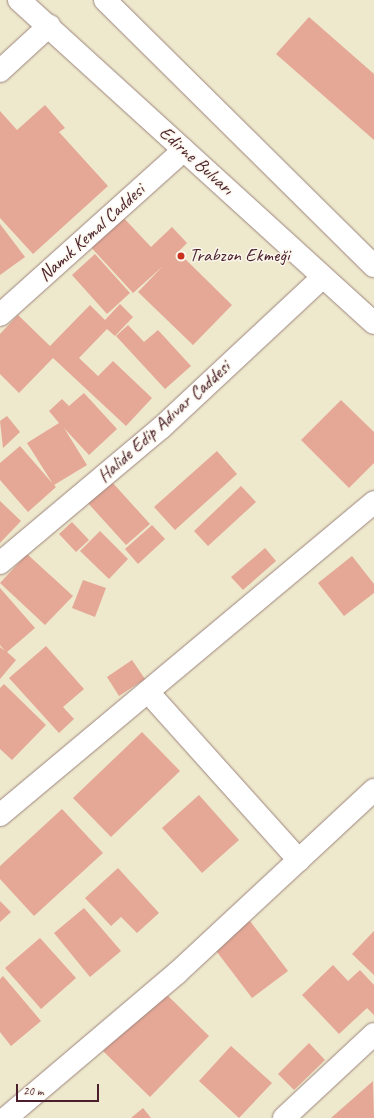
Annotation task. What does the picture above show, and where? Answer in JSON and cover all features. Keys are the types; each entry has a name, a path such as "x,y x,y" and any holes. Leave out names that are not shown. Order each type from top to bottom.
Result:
{"main road":[{"name":"Edirne Bulvarı","path":"19,0 374,323"},
{"path":"105,0 374,266"},
{"path":"0,71 49,26"},
{"name":"Namık Kemal Caddesi","path":"0,315 184,150"},
{"name":"Halide Edip Adıvar Caddesi","path":"0,563 161,428 323,277"},
{"path":"3,805 148,692 374,502"},
{"path":"148,692 298,860"},
{"path":"6,1118 177,973 374,790"},
{"path":"284,1118 374,1034"}],"building":[{"path":"309,17 374,74 374,140 276,54"},
{"path":"45,105 65,128 59,132 108,186 33,254 0,218 0,111 17,130"},
{"path":"120,214 151,247 172,227 187,243 178,252 232,305 193,345 138,292 163,266 133,293 88,244"},
{"path":"0,224 25,257 0,275"},
{"path":"95,254 130,293 107,314 72,275"},
{"path":"120,304 133,317 115,336 107,329 79,358 98,376 113,361 152,398 126,426 53,358 19,393 0,374 0,334 18,315 50,346 90,305 105,320"},
{"path":"128,325 144,342 158,330 191,366 165,389 116,336"},
{"path":"84,393 117,429 89,455 64,428 87,465 54,485 56,487 28,512 0,480 0,463 20,446 53,484 27,443 59,423 49,411 62,399 69,406"},
{"path":"341,400 374,432 374,463 349,488 301,440"},
{"path":"7,416 20,432 3,448 0,421"},
{"path":"217,451 237,474 175,530 154,507"},
{"path":"111,481 150,524 126,545 87,502"},
{"path":"241,486 256,502 208,546 194,531"},
{"path":"0,501 21,521 0,543"},
{"path":"72,522 89,540 76,552 59,534"},
{"path":"152,525 165,539 138,564 125,549"},
{"path":"100,531 128,559 109,579 80,551"},
{"path":"265,548 276,561 243,590 231,577"},
{"path":"27,554 73,596 45,625 0,583"},
{"path":"352,556 374,584 374,593 344,616 318,583"},
{"path":"83,580 106,588 95,617 72,608"},
{"path":"0,588 35,628 7,652 16,660 0,679 0,647 5,651 0,645"},
{"path":"46,646 84,689 63,707 74,719 59,733 9,678"},
{"path":"132,660 145,679 119,696 107,677"},
{"path":"4,684 46,725 12,760 0,749 0,688"},
{"path":"142,732 180,771 111,837 73,798"},
{"path":"199,795 239,840 202,873 162,828"},
{"path":"62,809 103,853 34,916 0,879 0,866"},
{"path":"118,868 159,913 137,933 121,917 111,926 85,898"},
{"path":"0,901 11,912 0,922"},
{"path":"84,908 121,951 90,977 54,933"},
{"path":"250,921 288,971 252,998 214,948"},
{"path":"374,931 374,975 352,954"},
{"path":"40,938 76,978 41,1009 5,968"},
{"path":"333,965 348,981 360,970 374,985 374,1015 367,1008 339,1034 302,995"},
{"path":"3,976 41,1021 11,1046 0,1032 0,979"},
{"path":"163,991 209,1036 150,1097 103,1051"},
{"path":"309,1043 325,1060 294,1090 278,1074"},
{"path":"231,1046 272,1083 239,1118 199,1081"},
{"path":"373,1081 374,1118 331,1118"},
{"path":"143,1108 151,1118 131,1118"}],"place":[{"name":"Trabzon Ekmeği","path":"181,256"}]}
